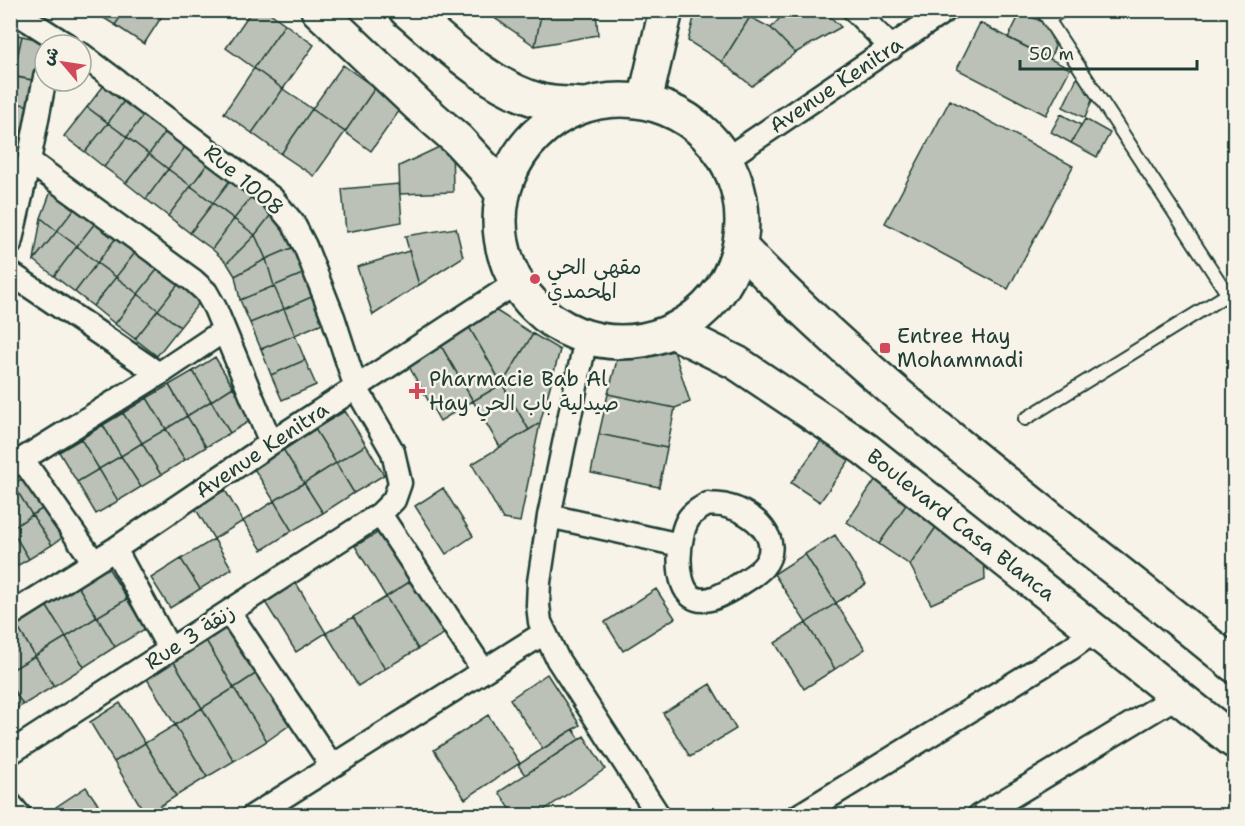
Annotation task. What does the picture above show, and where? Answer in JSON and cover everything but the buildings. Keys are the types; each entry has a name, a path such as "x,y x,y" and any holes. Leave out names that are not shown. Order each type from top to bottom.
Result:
{"main road":[{"path":"318,10 458,140 484,168 502,193"},
{"path":"406,10 460,55 508,88 542,101 583,105 614,99 645,101 677,112 705,132 726,159 741,201 740,247 726,282 703,311 672,332 646,340 617,343 586,338 543,315 514,285 502,248 499,221 502,193 519,155 547,124 583,105"},
{"path":"645,101 666,10"},
{"path":"740,247 789,298 898,397 1231,658"},
{"name":"Boulevard Casa Blanca","path":"672,332 737,363 865,449 1179,695 1234,741"}],"street":[{"path":"12,10 44,33"},
{"path":"854,10 892,48"},
{"name":"Avenue Kenitra","path":"726,159 946,10"},
{"name":"Rue 1008","path":"93,63 172,120 272,198 293,223 319,282 356,388 393,453 400,483 394,500 374,517"},
{"path":"10,244 42,93"},
{"path":"29,161 195,281 206,292 215,308 271,443"},
{"path":"10,273 159,374"},
{"name":"Avenue Kenitra","path":"10,615 115,549 271,443 514,285"},
{"path":"94,562 17,463 223,331"},
{"path":"586,338 549,516 539,594 540,622 558,660 659,816"},
{"path":"708,504 727,506 751,517 766,532 772,543 770,557 762,568 723,594 709,600 692,596 686,589 681,573 680,545 690,517 698,509 708,504"},
{"path":"549,516 680,545"},
{"path":"374,517 483,670"},
{"name":"Rue 3 زنقة","path":"10,753 374,517"},
{"path":"115,549 170,650"},
{"path":"229,612 332,766"},
{"path":"798,816 1070,649 1095,631"},
{"path":"253,816 544,633"},
{"path":"979,816 1179,695"},
{"path":"10,804 20,816"}],"lane":[{"path":"1025,419 1231,299 1046,15 1062,10"}],"place":[{"name":"مقهى الحي المحمدي","path":"535,279"},
{"name":"Entree Hay Mohammadi","path":"885,348"},
{"name":"Pharmacie Bab Al Hay صيدلية باب الحي","path":"417,391"}]}
